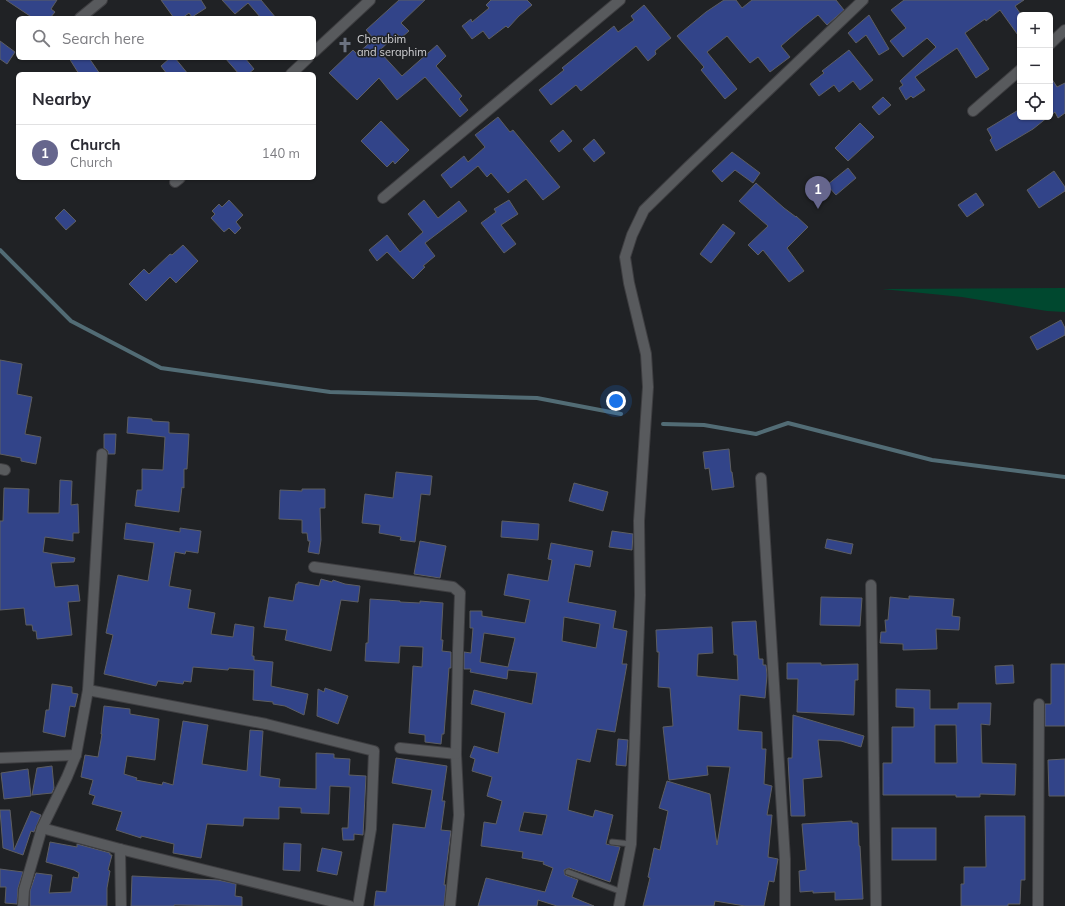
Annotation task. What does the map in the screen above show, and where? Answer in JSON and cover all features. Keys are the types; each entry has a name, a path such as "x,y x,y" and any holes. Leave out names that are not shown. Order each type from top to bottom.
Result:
{"street":[{"path":"82,16 102,0"},
{"path":"316,50 370,0"},
{"path":"383,198 620,0"},
{"path":"619,906 631,844 640,595 639,521 648,387 646,354 628,283 625,257 632,234 644,210 863,0"},
{"path":"1053,41 1065,30"},
{"path":"293,72 306,60"},
{"path":"973,111 1017,73"},
{"path":"23,906 24,890 42,828 76,755 88,690 102,454"},
{"path":"761,478 785,859 785,906"},
{"path":"314,567 453,587 460,594 456,754 459,814 450,906"},
{"path":"871,586 876,906"},
{"path":"88,690 266,724 374,751 371,829 358,906"},
{"path":"1038,906 1039,704"},
{"path":"400,748 456,754"},
{"path":"0,758 76,755"},
{"path":"42,828 120,849 350,906"},
{"path":"120,849 121,906"}],"lane":[{"path":"612,842 631,844"},
{"path":"568,872 622,892"}],"green space":[{"path":"1065,288 1065,312 1047,311 962,297 882,289"}],"building":[{"path":"6,0 57,0 51,9 55,12 52,16 30,16"},
{"path":"161,0 201,0 206,8 194,16 191,16 189,13 185,16 173,16"},
{"path":"222,0 261,0 274,16 259,16 248,3 235,14"},
{"path":"399,0 425,0 401,23 409,31 401,38 397,34 379,51 402,76 437,45 446,56 436,66 462,96 459,99 468,110 460,117 425,77 397,100 379,78 357,100 329,73 353,50 357,54 374,39 366,30"},
{"path":"491,0 527,0 532,5 508,28 506,26 489,39 483,31 472,39 462,26 471,19 472,22 489,8 486,5"},
{"path":"724,0 736,0 742,8 752,0 836,0 844,10 827,25 818,15 803,27 781,46 790,57 770,72 758,57 750,63 727,36 707,52 737,89 725,99 701,70 704,67 677,36 706,12"},
{"path":"904,0 1024,0 1015,6 1019,12 1017,12 1017,34 1000,10 986,21 985,19 965,33 989,69 976,78 957,48 915,77 925,90 913,98 911,96 906,100 899,88 903,85 900,81 936,47 927,38 903,57 890,41 906,28 891,10"},
{"path":"644,5 671,38 655,51 656,54 648,61 636,46 581,91 576,85 551,105 539,90 564,70 562,68 614,26 618,32 634,20 631,16"},
{"path":"869,15 889,49 879,55 866,35 856,43 848,33"},
{"path":"0,41 15,52 7,64 0,59"},
{"path":"849,50 873,80 860,90 853,81 839,92 834,85 819,96 810,84 824,73 822,71"},
{"path":"70,60 90,60 99,72 78,72"},
{"path":"168,60 177,60 186,72 166,72 161,66"},
{"path":"227,60 247,60 254,69 250,72 237,72"},
{"path":"1053,81 1057,87 1065,83 1065,113 1058,118 1055,112 1053,114"},
{"path":"883,97 891,105 879,115 872,107"},
{"path":"1017,111 1017,120 1044,120 1033,129 996,151 990,140 992,138 987,129"},
{"path":"498,117 510,132 513,130 560,187 543,200 526,179 508,193 491,173 487,177 478,166 451,188 441,175 464,156 468,162 485,147 475,135"},
{"path":"381,121 409,150 395,164 393,161 387,167 361,141"},
{"path":"860,123 874,137 848,161 835,148"},
{"path":"563,130 572,141 559,152 550,141"},
{"path":"594,139 605,153 594,162 583,149"},
{"path":"732,152 760,173 753,183 735,170 722,182 712,171"},
{"path":"848,168 856,178 836,195 827,185"},
{"path":"1054,171 1065,187 1065,191 1039,208 1027,190"},
{"path":"756,183 808,227 787,248 804,271 789,282 763,250 758,255 748,245 768,226 739,201"},
{"path":"976,193 984,205 967,217 958,205"},
{"path":"229,200 243,215 236,222 241,228 235,234 229,228 224,232 211,218 215,214 212,211 219,204 222,207"},
{"path":"424,200 438,218 459,201 467,211 425,243 435,256 423,266 425,267 413,279 387,252 377,261 369,250 387,235 400,252 423,232 408,214"},
{"path":"509,200 518,214 501,225 516,244 504,253 481,223 496,212 494,209"},
{"path":"64,209 76,221 66,230 55,218"},
{"path":"723,224 735,233 711,263 700,254"},
{"path":"183,245 198,261 176,283 170,277 146,301 129,284 144,269 149,274 170,254 172,255"},
{"path":"1061,320 1065,328 1065,335 1037,350 1030,337"},
{"path":"0,360 22,364 17,394 32,397 25,434 41,437 36,464 21,461 21,458 0,454"},
{"path":"128,417 169,422 169,433 189,434 187,469 184,469 184,488 182,487 179,512 135,506 137,490 142,490 142,469 163,470 165,437 127,433"},
{"path":"104,434 116,434 115,454 108,454 108,451 104,448"},
{"path":"729,449 734,487 712,490 709,468 705,469 703,452"},
{"path":"396,472 432,476 430,495 421,494 415,542 400,540 401,537 379,533 380,525 362,523 365,494 393,498"},
{"path":"60,480 72,481 71,505 78,504 79,533 73,533 73,541 45,537 43,552 75,558 74,562 51,563 55,587 78,585 80,601 68,602 72,635 37,639 36,631 33,631 32,625 26,625 24,608 0,610 0,521 3,521 4,488 29,489 28,513 59,513"},
{"path":"574,483 608,492 603,511 569,501"},
{"path":"302,489 325,489 325,508 320,508 321,540 319,554 308,552 310,541 308,541 307,533 302,533 302,520 279,519 280,490 302,491"},
{"path":"502,521 539,524 538,540 501,537"},
{"path":"126,523 180,532 180,528 201,531 198,553 186,551 185,554 175,552 169,586 191,590 188,608 215,613 211,634 233,637 235,624 254,627 252,656 254,656 254,660 273,662 271,686 308,694 304,715 285,706 273,704 273,702 253,700 254,670 229,668 228,670 193,667 191,682 184,681 183,684 158,681 156,686 104,674 113,635 106,633 118,575 148,581 154,543 124,539"},
{"path":"612,531 633,534 632,550 609,547"},
{"path":"827,539 853,544 851,554 825,548"},
{"path":"420,541 446,546 440,578 414,574"},
{"path":"551,543 593,551 590,567 575,564 568,602 616,611 613,628 627,631 622,664 627,664 615,732 597,729 590,762 577,759 568,810 593,817 595,810 613,815 606,844 620,847 610,882 569,868 564,870 565,875 578,880 572,897 594,906 557,906 538,900 537,906 478,906 486,878 545,892 553,868 543,864 544,862 522,858 523,852 481,846 484,822 496,824 502,801 487,796 492,777 472,771 475,759 470,757 474,746 498,753 505,713 471,704 474,690 532,704 537,673 508,670 507,679 470,672 471,669 464,669 464,652 471,653 473,628 470,628 470,611 482,611 482,616 525,623 530,600 504,595 508,574 548,581 552,560 548,559","holes":["564,617 600,624 596,648 562,641","484,633 515,638 508,667 480,662","524,812 547,815 542,835 519,831"]},
{"path":"321,579 360,586 358,602 341,600 331,651 285,640 287,630 264,627 269,597 293,601 296,584 298,584 298,582 319,586"},
{"path":"909,596 954,599 952,616 960,617 959,630 936,629 937,649 903,650 903,644 880,643 881,632 886,632 885,620 888,620 890,597 909,599"},
{"path":"821,597 862,598 860,626 820,625"},
{"path":"370,599 400,602 420,603 420,601 443,603 441,640 443,640 442,651 451,652 451,668 449,668 444,734 442,734 441,744 425,742 425,735 409,733 413,666 422,667 423,647 400,646 399,663 365,661 366,643 368,643"},
{"path":"756,621 759,659 763,659 763,665 766,665 767,675 765,698 740,695 738,730 762,732 762,749 766,749 764,784 772,786 767,815 772,815 768,857 778,859 774,882 769,881 764,906 745,906 715,901 714,906 643,906 650,878 648,877 654,848 660,850 668,811 659,808 667,781 710,794 717,845 730,767 707,766 708,775 669,780 663,727 673,726 670,688 658,687 659,652 657,652 656,630 712,627 713,653 698,654 697,676 738,680 737,655 734,655 732,622"},
{"path":"787,663 821,663 821,665 858,664 858,680 855,680 854,715 797,712 798,679 787,679"},
{"path":"1051,664 1065,664 1065,726 1045,726 1045,704 1051,704"},
{"path":"1013,665 1014,683 996,684 995,666"},
{"path":"52,684 72,687 72,693 78,694 75,707 70,706 65,737 43,732 46,710 49,710"},
{"path":"325,688 348,696 338,724 317,716 318,689 324,692"},
{"path":"896,689 930,690 930,709 958,709 958,703 991,703 990,725 981,724 982,763 1016,764 1015,795 980,794 980,797 956,797 956,795 883,795 883,763 892,763 892,727 914,727 914,708 896,707","holes":["935,725 956,725 957,763 935,763"]},
{"path":"104,706 130,709 130,714 159,719 155,760 127,756 124,774 137,778 136,780 162,785 163,782 173,785 183,721 208,725 202,764 247,771 250,730 263,731 260,776 280,779 279,787 316,789 316,753 334,754 334,758 350,759 349,775 366,776 363,835 354,834 354,840 343,840 342,828 348,828 350,787 330,786 329,814 301,813 301,808 279,807 279,819 244,818 243,826 207,824 201,858 173,853 174,844 141,836 141,838 116,830 122,812 92,804 95,796 89,794 93,780 81,777 85,755 98,757 102,734"},
{"path":"793,715 864,736 861,747 841,741 818,740 822,777 803,779 805,816 791,816 788,758 792,758"},
{"path":"618,739 628,740 626,766 616,765"},
{"path":"396,758 447,766 442,801 445,801 441,830 451,831 444,885 446,885 444,906 374,906 376,891 386,892 393,824 425,828 432,790 392,783"},
{"path":"1065,759 1065,796 1049,796 1048,760"},
{"path":"52,766 54,788 52,793 32,795 37,768"},
{"path":"28,769 31,796 4,799 1,773"},
{"path":"0,810 10,810 14,850 31,811 41,815 34,832 31,831 23,855 3,848"},
{"path":"985,816 1025,816 1025,880 1021,880 1020,904 1008,904 1008,906 961,906 961,884 964,884 964,867 986,867"},
{"path":"852,821 852,823 858,823 863,899 835,900 835,892 800,892 799,871 806,870 802,824"},
{"path":"892,828 936,828 936,860 892,860"},
{"path":"50,842 77,847 77,844 110,853 110,855 112,855 108,870 110,871 107,888 107,906 30,906 30,891 36,873 52,875 49,893 71,892 73,877 78,878 79,873 74,870 46,862"},
{"path":"284,843 301,844 300,871 283,870"},
{"path":"322,848 342,852 337,875 317,871"},
{"path":"0,869 23,872 18,888 17,904 5,903 6,887 0,887"},
{"path":"132,876 218,880 236,884 235,896 242,897 242,906 131,906"}],"waterway":[{"path":"0,250 71,321 161,368 330,392 537,398 621,414"},
{"path":"663,424 704,425 756,434 788,423 932,460 1065,477"}],"place":[{"name":"Cherubim and seraphim","path":"345,45"},
{"name":"Church","path":"818,209"}]}
